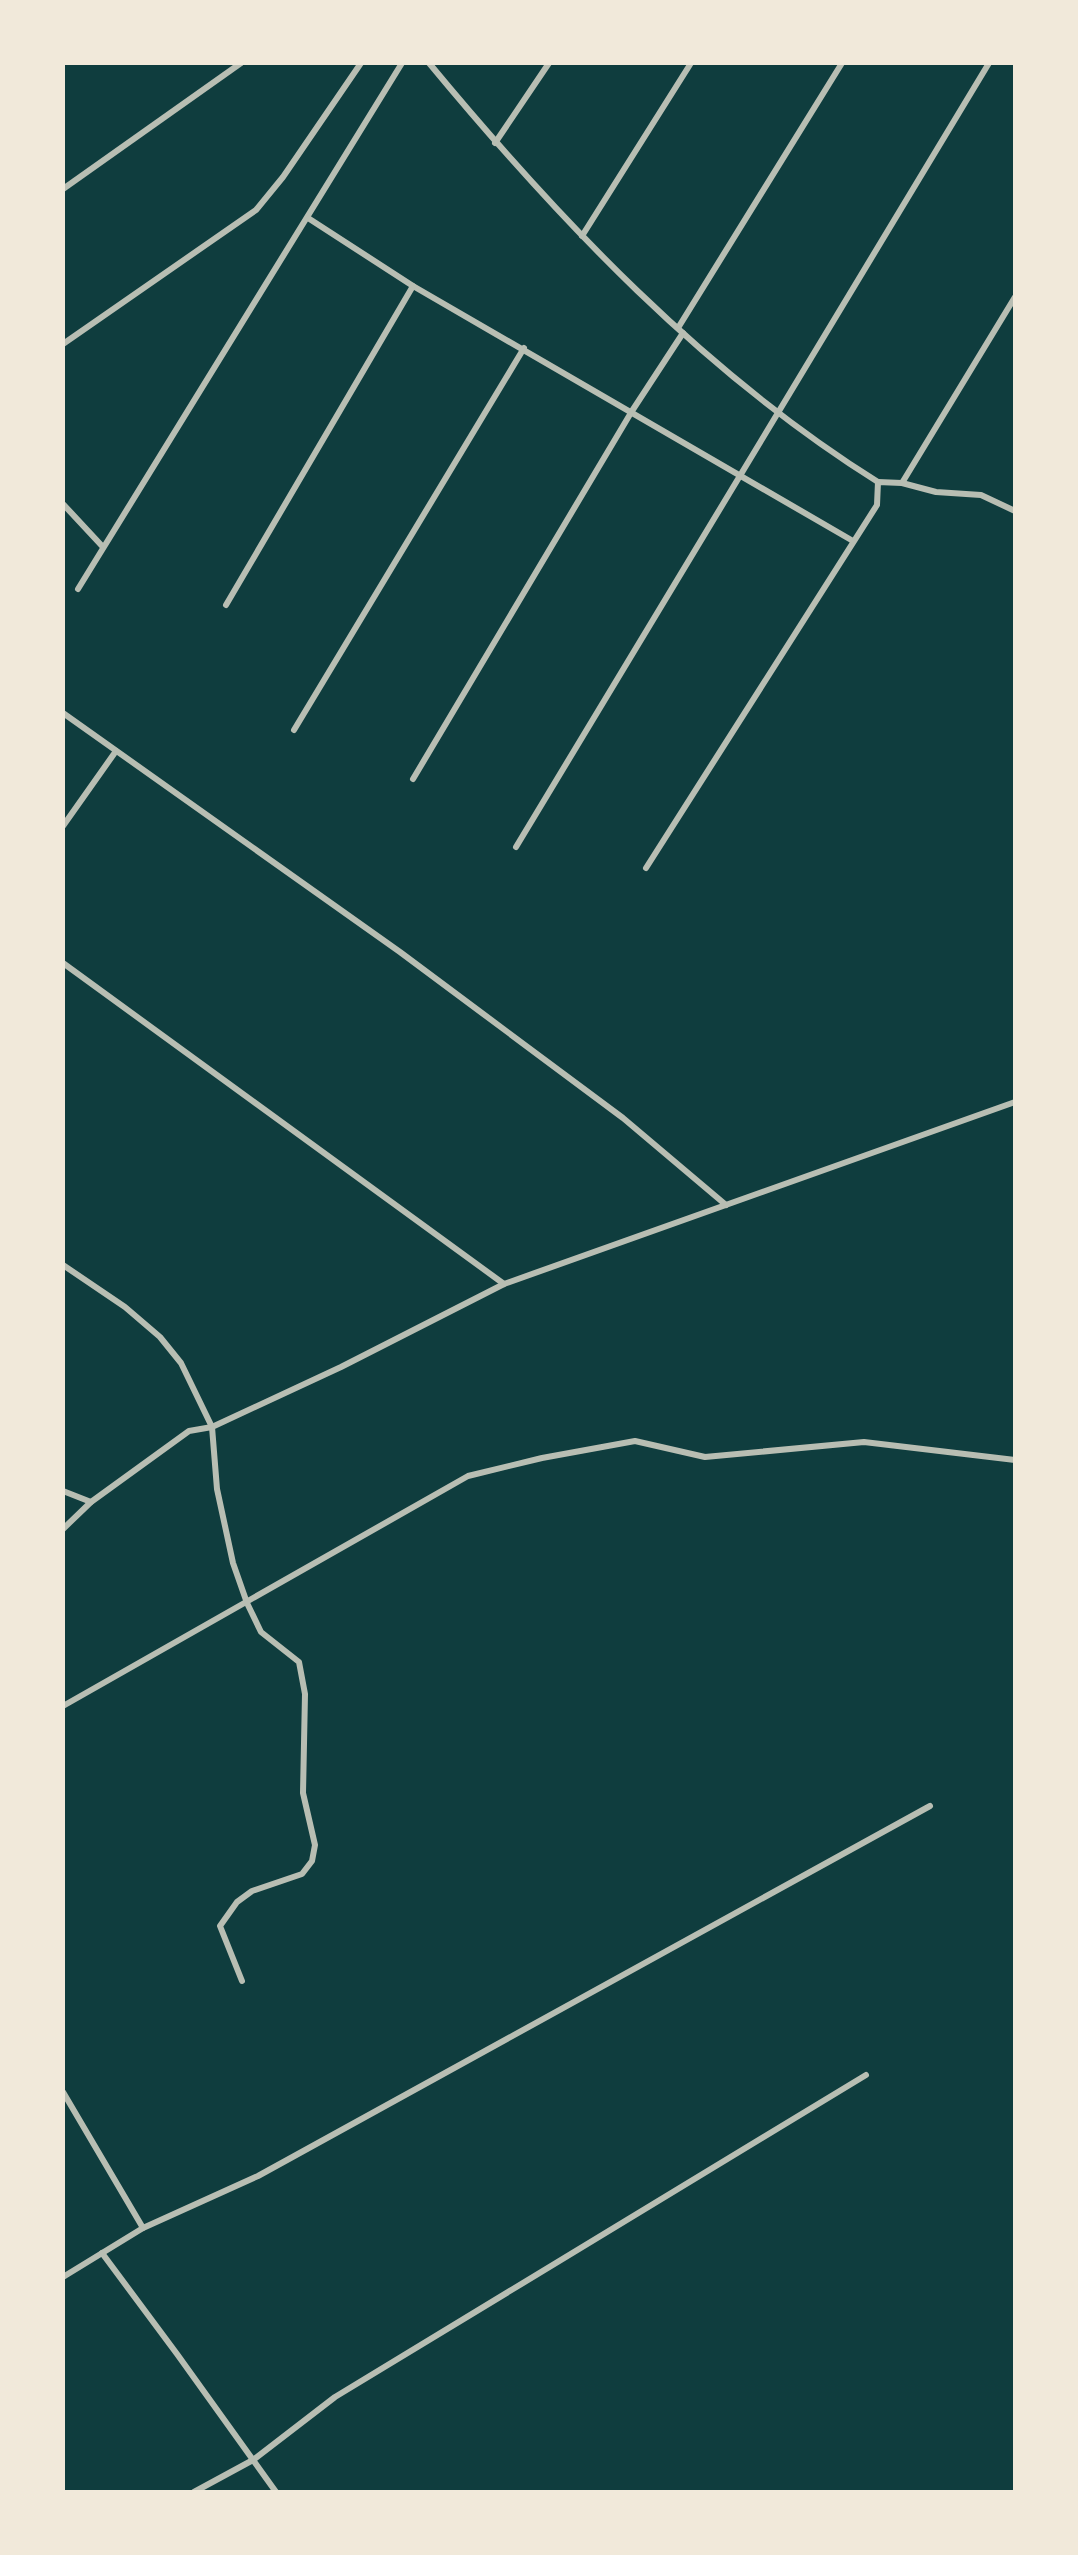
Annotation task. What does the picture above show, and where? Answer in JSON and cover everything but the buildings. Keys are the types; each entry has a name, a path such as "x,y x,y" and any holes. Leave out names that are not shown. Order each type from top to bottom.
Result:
{"street":[{"path":"63,189 241,63"},
{"path":"63,344 256,210 283,177 361,63"},
{"path":"78,589 402,63"},
{"path":"429,63 495,143 582,236 680,330 778,413 832,453 878,482 902,483 936,492 981,495 1015,511"},
{"path":"495,143 549,63"},
{"path":"582,236 691,63"},
{"path":"413,779 842,63"},
{"path":"516,847 989,63"},
{"path":"308,218 414,286 853,541"},
{"path":"226,605 414,286"},
{"path":"902,483 1015,297"},
{"path":"294,730 524,348"},
{"path":"646,868 877,505 878,482"},
{"path":"63,504 103,547"},
{"path":"63,713 412,961 622,1118 726,1205"},
{"path":"63,826 116,751"},
{"path":"63,963 504,1284"},
{"path":"63,1529 90,1502 189,1431 212,1427 341,1367 504,1284 1015,1102"},
{"path":"63,1265 125,1307 160,1337 181,1363 212,1427 217,1489 233,1563 247,1603 261,1632 299,1662 305,1694 303,1793 315,1846 312,1861 302,1874 252,1891 237,1902 220,1926 242,1981"},
{"path":"63,1706 468,1476 542,1458 635,1441 705,1457 864,1442 1015,1460"},
{"path":"63,1491 90,1502"},
{"path":"63,2277 143,2228 258,2176 930,1806"},
{"path":"194,2492 253,2460 335,2397 866,2076"},
{"path":"63,2092 143,2228"},
{"path":"102,2253 276,2492"}]}
